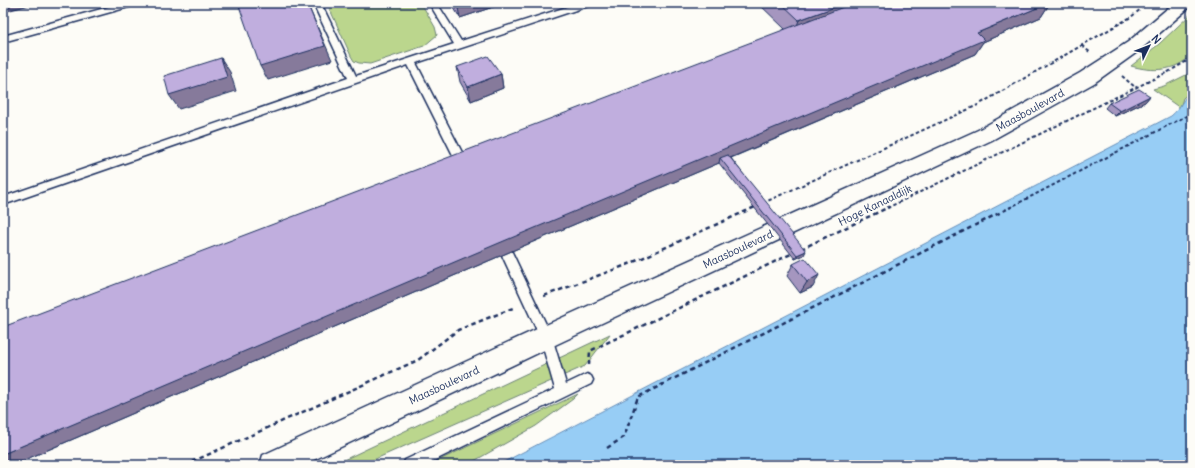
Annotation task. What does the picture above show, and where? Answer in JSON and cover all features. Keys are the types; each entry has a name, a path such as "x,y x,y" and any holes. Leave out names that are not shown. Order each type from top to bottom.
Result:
{"street":[{"name":"Maasboulevard","path":"272,465 546,337 986,135 1087,78 1134,46 1185,3"}],"lane":[{"path":"3,40 133,3"},
{"path":"317,3 353,80"},
{"path":"433,3 459,45"},
{"path":"3,200 353,80 588,3"},
{"path":"410,61 464,166"},
{"path":"506,253 546,337 562,392"},
{"path":"410,465 588,380"}],"path":[{"path":"185,465 418,360 458,330 629,264 978,105 1131,17 1148,3"},
{"name":"Hoge Kanaaldijk","path":"588,380 590,352 1170,71 1192,58"},
{"path":"607,448 624,437 638,397 746,344 1192,112 1188,104 1192,101"}],"green space":[{"path":"327,3 421,3 435,27 437,35 424,46 370,64 359,63 354,61 351,56"},
{"path":"1192,13 1192,55 1185,61 1171,68 1155,70 1131,66 1159,44"},
{"path":"1192,72 1192,91 1183,98 1180,108 1153,89 1164,86"},
{"path":"610,334 585,366 362,465 333,465"},
{"path":"578,394 536,426 467,465 429,465"}],"water":[{"path":"1192,91 1192,465 498,465 1171,116"}],"building":[{"path":"238,3 307,3 325,46 260,66"},
{"path":"781,3 846,3 799,20"},
{"path":"854,3 1049,3 977,33 984,40 504,241 3,454 3,327"},
{"path":"488,56 501,74 468,87 457,67"},
{"path":"221,58 227,77 169,95 164,76"},
{"path":"1139,89 1150,96 1120,111 1109,103"},
{"path":"728,155 806,251 797,255 720,158"},
{"path":"805,258 819,275 807,282 793,264"}]}
